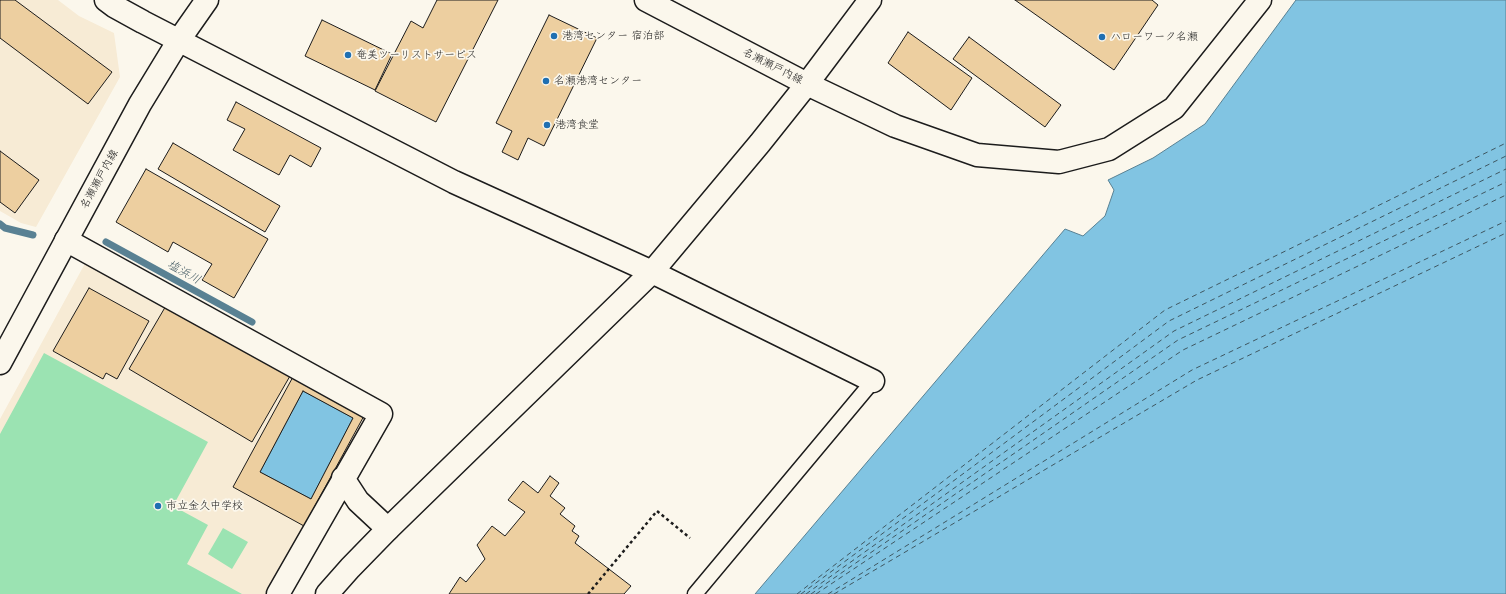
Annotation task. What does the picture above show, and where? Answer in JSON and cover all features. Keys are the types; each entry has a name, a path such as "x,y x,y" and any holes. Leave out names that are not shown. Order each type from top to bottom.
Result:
{"street":[{"path":"106,0 114,6 179,40 454,182 652,272 873,381"},
{"name":"名瀬瀬戸内線","path":"0,363 140,104 179,40 207,0"},
{"name":"名瀬瀬戸内線","path":"646,0 807,84 870,0"},
{"path":"327,594 388,529 652,272 760,143 807,84 895,126 977,155 1059,162 1109,149 1174,108 1260,0"},
{"path":"66,240 381,414 278,594"},
{"path":"343,478 358,500 388,529"}],"lane":[{"path":"695,594 873,381"}],"path":[{"path":"588,594 657,511 690,538"}],"shaded area":[{"path":"0,0 58,0 79,16 114,33 120,77 36,227 21,223 0,211"},
{"name":"市立金久中学校","path":"88,258 368,414 267,594 0,594 0,419"}],"green space":[{"path":"44,353 208,442 173,506 208,525 187,564 242,594 0,594 0,434"},
{"path":"223,528 248,542 232,569 208,554"}],"water":[{"path":"1296,0 1506,0 1506,594 755,594 1065,229 1083,236 1105,216 1114,190 1108,180 1153,158 1205,124"},
{"path":"303,391 353,418 311,499 260,472"}],"building":[{"path":"0,0 15,0 112,72 88,104 0,38"},
{"path":"437,0 498,0 436,122 375,91 411,21 423,28"},
{"name":"ハローワーク名瀬","path":"1015,0 1152,0 1158,5 1114,70"},
{"name":"名瀬港湾センター","path":"549,15 597,38 544,146 528,138 518,160 502,152 512,131 496,123"},
{"name":"奄美ツーリストサービス","path":"322,20 392,54 375,90 305,56"},
{"path":"908,32 972,78 951,110 888,63"},
{"path":"969,37 1061,105 1045,127 953,59"},
{"path":"236,102 321,148 311,167 290,155 279,175 233,150 245,129 227,120"},
{"path":"173,143 280,206 265,232 158,169"},
{"path":"0,151 39,180 15,213 0,202"},
{"path":"146,169 268,239 234,298 202,280 212,264 173,242 168,252 116,222"},
{"path":"89,288 149,321 117,379 106,373 103,379 53,351"},
{"path":"167,304 290,376 252,442 129,369"},
{"path":"294,375 365,414 304,526 233,487","holes":["303,391 353,418 311,499 260,472"]},
{"path":"550,476 559,483 550,496 565,508 560,514 575,526 572,531 579,536 575,543 631,586 624,594 449,594 460,577 466,582 485,559 477,545 492,526 505,536 525,512 508,500 523,481 538,493"}],"waterway":[{"name":"塩浜川","path":"0,224 5,228 33,235"},
{"name":"塩浜川","path":"106,242 252,322"}],"ferry route":[{"path":"797,594 1165,310 1506,143"},
{"path":"801,594 1169,321 1506,156"},
{"path":"806,594 1174,331 1506,169"},
{"path":"811,594 1178,340 1506,182"},
{"path":"816,594 1183,350 1506,195"},
{"path":"828,594 1192,370 1506,221"},
{"path":"834,594 1197,380 1506,233"}],"place":[{"name":"港湾センター 宿泊部","path":"554,36"},
{"name":"ハローワーク名瀬","path":"1102,37"},
{"name":"奄美ツーリストサービス","path":"348,55"},
{"name":"名瀬港湾センター","path":"546,81"},
{"name":"港湾食堂","path":"547,125"},
{"name":"市立金久中学校","path":"158,506"}]}
